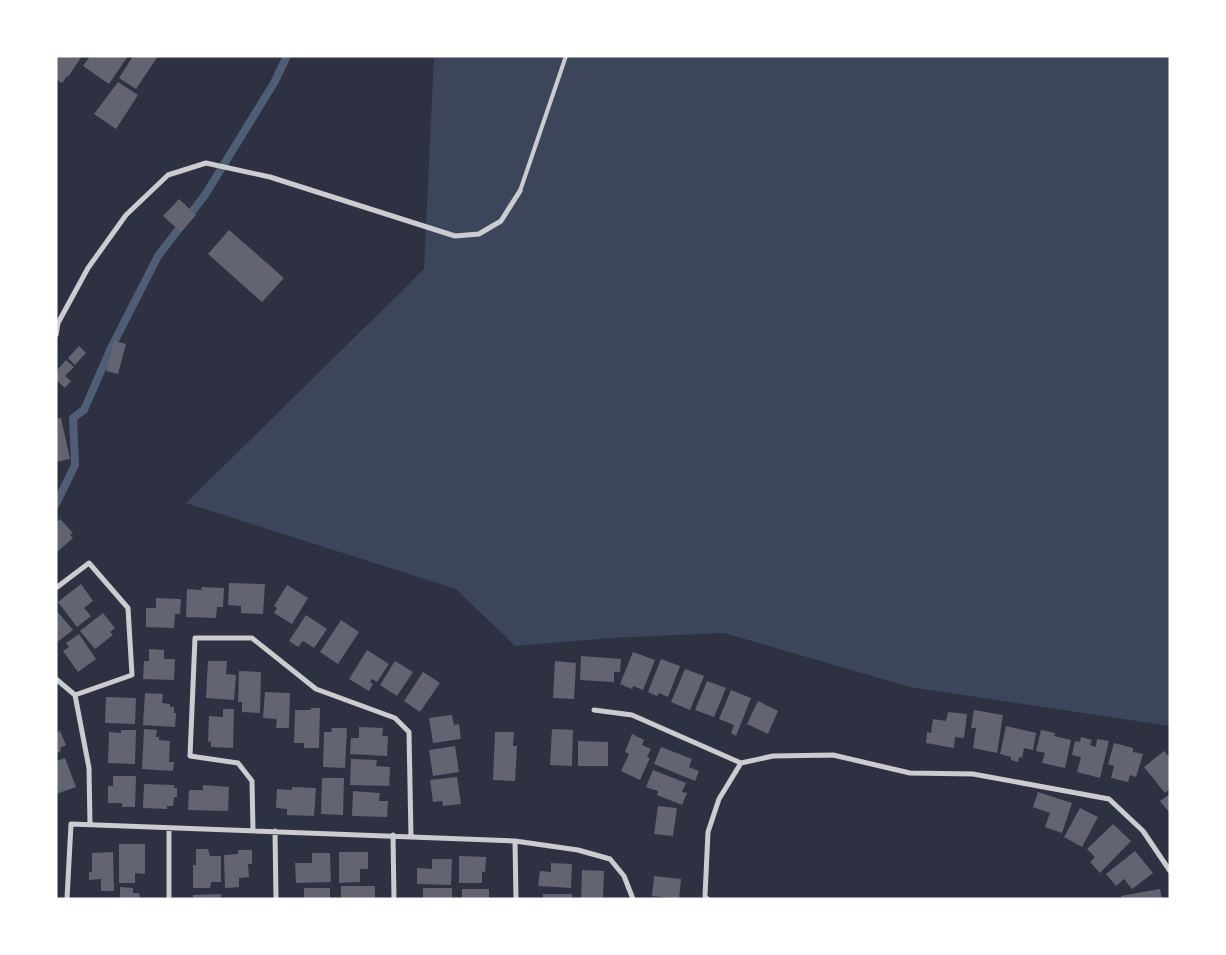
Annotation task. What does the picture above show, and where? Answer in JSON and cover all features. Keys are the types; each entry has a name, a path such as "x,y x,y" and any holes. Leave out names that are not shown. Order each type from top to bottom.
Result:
{"street":[{"path":"56,335 58,323 88,268 126,215 168,176 206,163 270,177 455,236 479,234 501,221 520,191"},
{"path":"56,588 89,563 128,608 132,675 75,696"},
{"path":"253,831 252,781 238,763 190,756 195,638 252,638 316,689 395,718 409,732 411,837"},
{"path":"56,679 75,696 90,768 90,825"},
{"path":"594,710 632,715 741,763 773,756 833,755 910,773 973,774 1109,799 1143,832 1170,871"},
{"path":"707,899 705,896 708,832 719,800 741,763"},
{"path":"67,899 71,824 515,841 578,850 610,859 624,876 633,899"},
{"path":"169,828 169,899"},
{"path":"275,831 276,899"},
{"path":"393,835 394,899"},
{"path":"515,841 516,899"}],"lane":[{"path":"520,191 566,56"}],"shaded area":[{"path":"434,56 1170,56 1170,726 910,687 724,633 611,638 515,646 456,589 186,503 424,269"}],"building":[{"path":"56,56 82,56 62,83 56,79"},
{"path":"90,56 128,56 109,84 83,66"},
{"path":"133,56 158,56 136,89 119,78"},
{"path":"118,82 138,95 116,129 94,114"},
{"path":"179,199 196,215 181,232 163,216"},
{"path":"229,230 284,278 262,302 208,254"},
{"path":"114,341 126,344 118,374 106,371"},
{"path":"79,346 86,353 75,365 68,358"},
{"path":"66,360 74,367 65,376 71,381 65,388 56,380 56,371"},
{"path":"61,418 70,459 56,462 56,419"},
{"path":"60,519 73,533 70,535 73,538 56,553 56,523"},
{"path":"229,583 265,584 263,614 241,613 241,606 228,605"},
{"path":"81,584 93,601 84,608 91,616 77,627 58,602"},
{"path":"287,585 308,598 292,624 274,613 277,608 274,606"},
{"path":"202,587 224,588 223,607 217,607 216,618 186,617 187,589 201,590"},
{"path":"156,598 181,599 180,614 175,614 174,628 146,627 146,608 156,608"},
{"path":"56,610 73,630 56,643"},
{"path":"103,613 115,628 110,632 113,635 95,649 80,631"},
{"path":"306,615 327,629 314,648 303,641 298,647 289,641"},
{"path":"341,620 359,632 338,664 320,652"},
{"path":"79,634 96,659 78,672 63,651 69,647 66,643"},
{"path":"149,649 164,650 164,659 175,659 174,680 143,679 144,661 149,661"},
{"path":"367,650 389,664 377,682 372,679 370,682 373,684 369,691 349,679"},
{"path":"633,652 655,660 643,690 633,686 632,689 620,684"},
{"path":"581,656 621,659 620,672 614,672 614,682 580,680"},
{"path":"661,659 680,666 668,697 659,693 657,696 648,692"},
{"path":"208,661 227,661 226,674 236,675 234,700 206,698"},
{"path":"395,661 413,672 397,696 380,685"},
{"path":"555,661 576,663 574,699 553,698"},
{"path":"685,669 704,676 690,710 671,702"},
{"path":"239,671 261,672 260,713 242,712 242,702 238,702"},
{"path":"423,672 440,683 420,712 404,701"},
{"path":"707,681 726,688 714,717 695,710"},
{"path":"731,690 751,698 736,736 731,733 734,725 719,719"},
{"path":"265,692 290,693 289,728 276,728 277,719 263,718"},
{"path":"145,693 163,694 162,703 170,704 170,707 174,707 174,713 176,713 175,727 143,725"},
{"path":"106,697 136,698 135,724 105,723"},
{"path":"758,701 778,711 768,734 747,724"},
{"path":"311,708 320,708 319,748 304,748 304,743 294,743 295,710 311,710"},
{"path":"223,709 234,709 233,748 211,747 211,741 208,742 209,716 223,717"},
{"path":"974,710 1003,715 997,753 973,748 976,728 971,728"},
{"path":"948,712 967,714 964,738 955,737 954,748 926,743 927,732 931,733 933,719 946,721"},
{"path":"452,715 454,725 459,724 461,739 433,743 429,718"},
{"path":"1006,726 1036,733 1033,750 1024,748 1022,758 1019,757 1018,762 1011,760 1011,757 1000,754"},
{"path":"359,727 383,728 382,736 388,736 387,756 350,754 351,738 359,738"},
{"path":"332,728 347,728 345,768 323,767 324,732 331,732"},
{"path":"144,729 157,730 156,737 159,737 159,740 170,741 169,762 174,762 173,771 142,769"},
{"path":"552,729 573,730 572,766 550,765"},
{"path":"121,730 136,730 135,764 108,763 109,732 121,733"},
{"path":"1041,730 1055,733 1054,736 1071,740 1065,768 1042,763 1045,753 1036,751"},
{"path":"60,731 66,745 60,748 61,751 56,754 56,733"},
{"path":"495,732 514,732 513,746 517,746 515,781 493,780"},
{"path":"632,734 644,740 642,745 651,749 647,757 650,758 640,780 621,771 629,754 625,752"},
{"path":"1081,737 1092,740 1090,745 1096,747 1097,739 1109,741 1100,778 1077,772 1081,757 1072,755 1075,741 1080,742"},
{"path":"578,741 608,742 608,766 578,766"},
{"path":"1114,743 1133,748 1133,752 1143,754 1136,777 1130,775 1128,782 1111,778 1114,766 1108,764"},
{"path":"455,746 459,772 433,776 429,750"},
{"path":"661,747 692,759 689,767 699,771 695,781 654,764"},
{"path":"1164,751 1170,758 1170,788 1165,793 1144,767"},
{"path":"65,758 76,787 56,794 56,761"},
{"path":"351,759 377,760 376,766 390,767 389,786 350,785"},
{"path":"653,770 686,783 682,792 687,793 682,805 657,795 658,791 646,787"},
{"path":"113,776 136,776 135,807 122,807 122,803 108,803 108,786 113,786"},
{"path":"457,777 461,804 443,806 442,801 433,802 430,780"},
{"path":"322,778 344,778 343,815 321,814"},
{"path":"144,784 174,785 174,788 177,788 177,797 174,797 173,806 167,806 167,809 143,808"},
{"path":"203,785 229,787 228,811 188,810 189,790 203,790"},
{"path":"292,787 316,788 314,816 287,815 287,809 276,808 277,789 292,790"},
{"path":"353,791 380,793 379,801 388,801 387,817 352,816"},
{"path":"1038,792 1072,803 1062,833 1045,827 1050,813 1033,807"},
{"path":"1170,794 1170,813 1160,801"},
{"path":"658,806 677,808 673,836 654,834"},
{"path":"1080,808 1098,817 1082,847 1064,837"},
{"path":"1113,824 1131,841 1100,873 1090,862 1095,857 1087,849"},
{"path":"119,844 145,844 145,874 135,873 135,883 119,883"},
{"path":"196,849 208,849 210,856 221,856 221,882 211,882 210,888 193,888 193,865 196,865"},
{"path":"238,850 252,850 252,864 248,864 249,877 239,878 239,887 225,888 224,855 238,854"},
{"path":"1135,851 1153,873 1132,889 1124,879 1116,886 1106,874"},
{"path":"113,852 114,891 101,891 101,879 89,880 89,872 92,872 92,853"},
{"path":"339,852 368,852 368,869 360,869 360,882 339,883"},
{"path":"312,853 330,853 331,882 296,883 295,863 312,863"},
{"path":"459,856 486,857 485,872 482,872 482,883 459,883"},
{"path":"432,859 452,859 451,885 417,884 417,868 432,869"},
{"path":"551,863 572,864 571,888 538,886 540,871 551,872"},
{"path":"582,870 604,871 603,899 581,899"},
{"path":"654,876 681,879 679,899 652,896"},
{"path":"341,886 375,886 375,899 341,899"},
{"path":"120,887 133,888 133,893 139,893 140,899 120,899"},
{"path":"304,888 330,888 330,899 304,899"},
{"path":"423,888 452,888 452,899 423,899"},
{"path":"462,889 489,889 489,899 462,899"},
{"path":"1160,889 1162,899 1122,899 1121,896"},
{"path":"221,894 221,899 193,899 193,895"},
{"path":"543,894 572,894 572,899 543,899"}],"waterway":[{"path":"56,504 75,465 73,418 84,410 111,348 158,256 205,195 274,83 287,56"}]}
